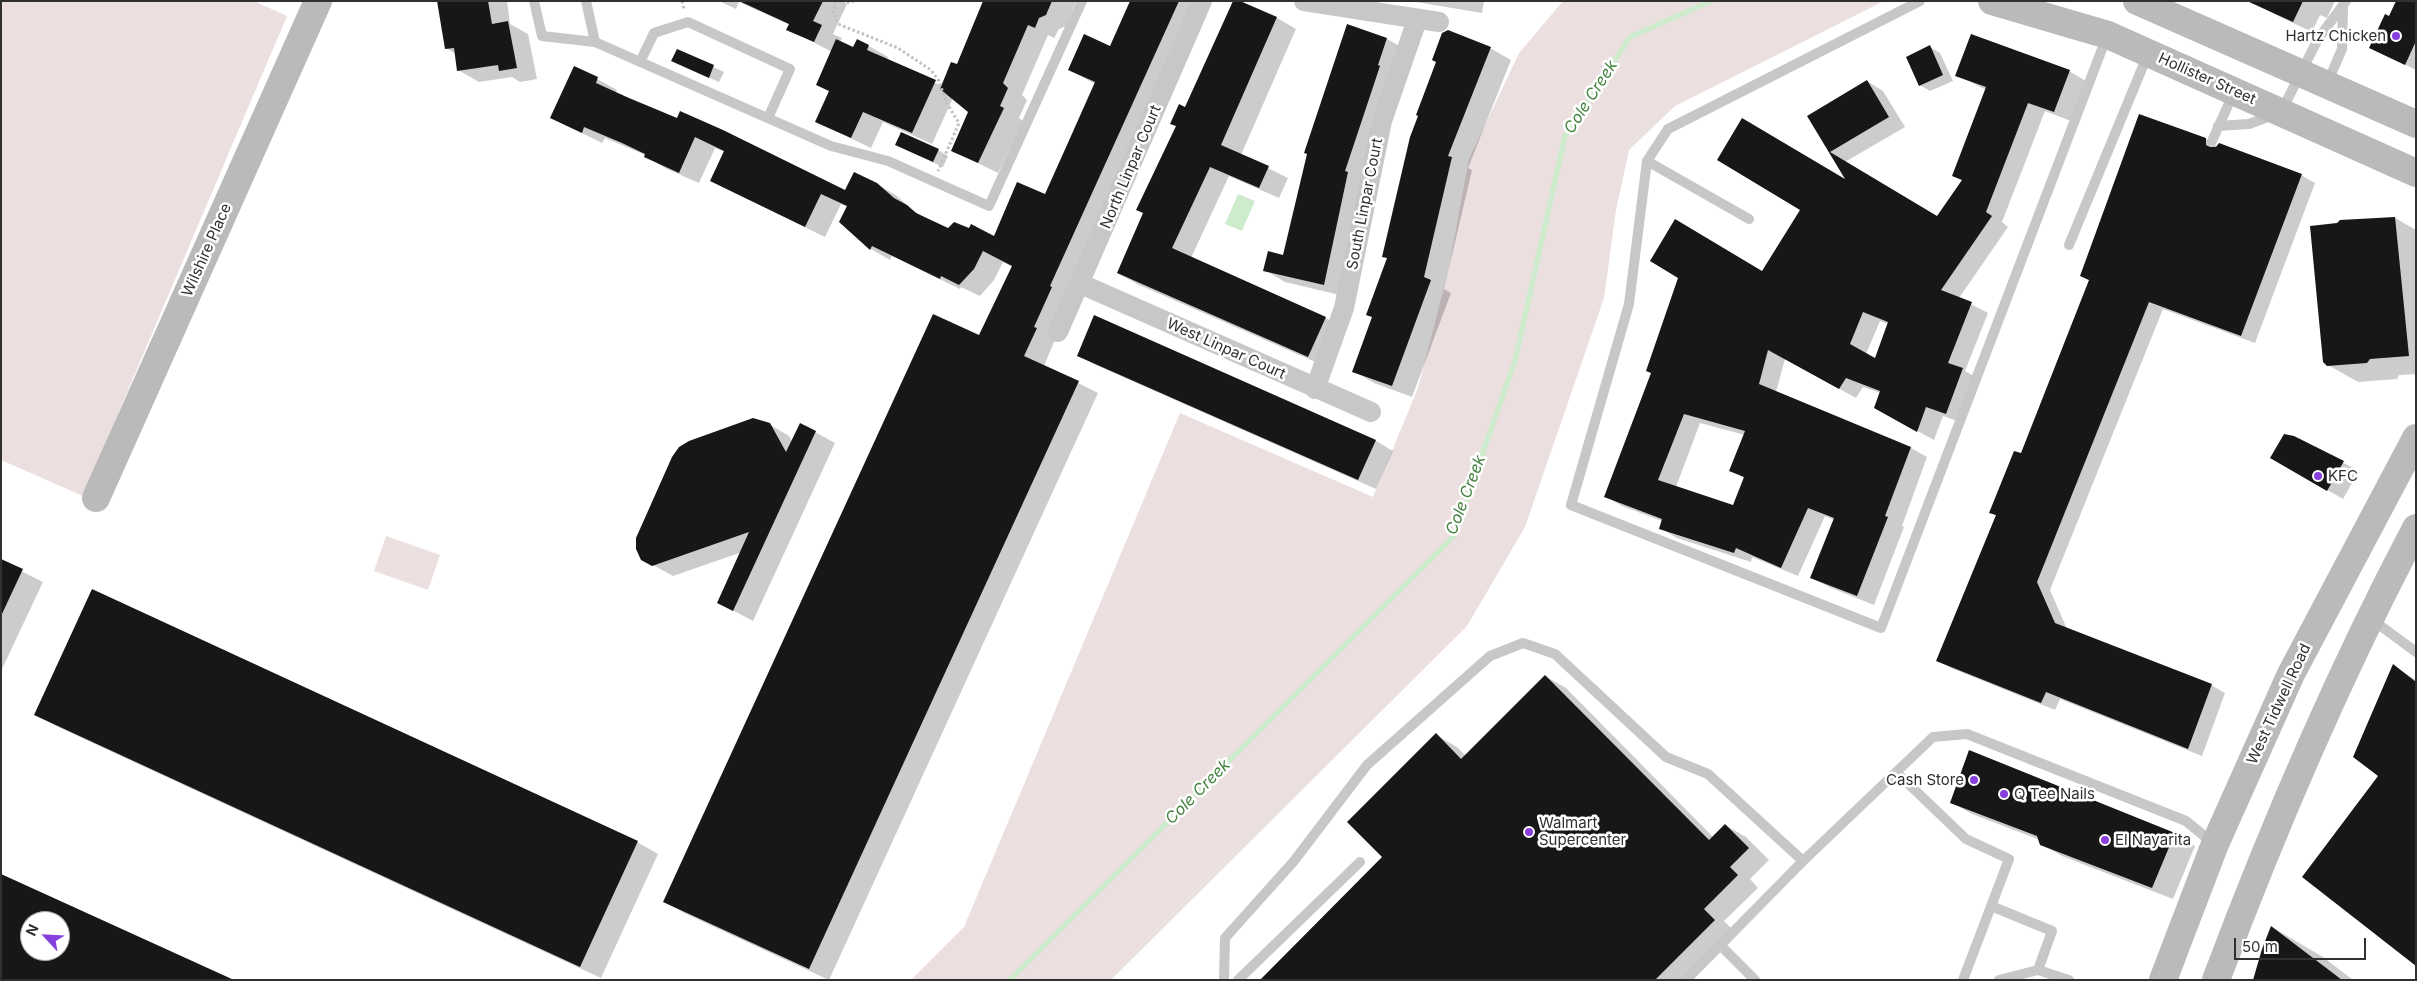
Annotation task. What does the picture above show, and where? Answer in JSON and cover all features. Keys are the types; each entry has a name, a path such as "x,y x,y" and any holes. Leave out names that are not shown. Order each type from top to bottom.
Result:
{"main road":[{"name":"Wilshire Place","path":"96,498 318,1"},
{"name":"Hollister Street","path":"1992,1 2028,6 2108,35 2416,173"},
{"path":"2137,1 2416,124"},
{"name":"West Tidwell Road","path":"2163,980 2215,844 2291,674 2416,438"},
{"path":"2216,980 2260,862 2332,695 2416,528"}],"street":[{"name":"North Linpar Court","path":"1058,332 1081,284 1202,1"},
{"path":"1304,1 1439,22"},
{"name":"South Linpar Court","path":"1315,389 1344,308 1382,121 1417,20"},
{"name":"West Linpar Court","path":"1081,284 1315,389 1371,412"}],"lane":[{"path":"534,1 542,36 595,42 831,146 888,161 989,206 1082,1"},
{"path":"586,1 595,42"},
{"path":"1920,1 1668,129 1647,161 1629,304 1571,505 1881,628 2108,35"},
{"path":"2218,126 2249,124 2281,112 2318,39 2344,4"},
{"path":"2327,85 2342,49 2344,4"},
{"path":"640,62 654,33 688,22 790,69 768,118"},
{"path":"2069,245 2148,53"},
{"path":"2212,141 2234,91"},
{"path":"1647,161 1749,219"},
{"path":"2370,618 2416,652"},
{"path":"1224,980 1225,938 1294,861 1367,765 1490,656 1523,643 1555,654 1666,757 1708,774 1803,861"},
{"path":"1686,980 1803,861 1933,737 1967,734 2186,821 2215,844"},
{"path":"1896,772 1966,839 2009,859 1963,980"},
{"path":"1238,980 1360,862"},
{"path":"1991,906 2052,932 2038,970"},
{"path":"1720,945 1755,980"},
{"path":"2000,980 2038,970 2069,980"}],"path":[{"path":"836,1 833,13 838,24 898,48 931,70 939,81 946,102 959,123 933,180"},
{"path":"842,1 850,3 854,1"}],"shaded area":[{"path":"1,1 254,1 287,16 83,496 1,460"},
{"path":"1563,1 1884,1 1675,106 1629,150 1616,210 1604,298 1525,527 1467,626 1111,980 911,980 964,927 1180,413 1373,497 1418,388 1448,272 1469,159 1519,53"},
{"path":"1238,194 1255,201 1242,231 1225,224"},
{"path":"386,536 440,555 428,590 374,571"}],"building":[{"path":"437,1 488,1 492,24 508,21 517,68 499,71 498,65 457,71 454,48 445,49"},
{"path":"739,1 823,1 813,21 822,25 814,42 786,30 789,24"},
{"path":"983,1 1052,1 1046,15 1039,18 1035,28 1028,25 1003,83 1008,88 1000,106 1004,108 978,163 951,151 968,112 940,89 951,62 957,64"},
{"path":"1130,1 1179,1 1050,286 1052,287 1034,327 1037,328 1024,356 1079,381 809,969 663,902 933,314 979,335 1012,266 983,251 974,269 959,285 941,276 940,279 872,246 870,250 839,222 847,206 821,194 805,227 710,181 724,151 695,137 679,173 644,157 645,154 622,143 584,127 582,133 550,118 574,66 598,77 596,83 677,118 680,111 845,190 854,172 877,183 894,198 907,205 916,213 948,228 954,222 969,228 971,224 994,236 1017,182 1045,194 1067,145 1095,82 1068,70 1084,34 1110,46"},
{"path":"1233,1 1240,1 1277,17 1221,145 1269,166 1259,188 1210,167 1172,248 1326,317 1308,357 1117,273 1143,213 1136,210 1176,126 1170,124 1179,104 1185,107"},
{"path":"2247,1 2303,1 2293,22"},
{"name":"Hartz Chicken","path":"2396,1 2416,1 2416,41 2405,65 2369,48 2385,14 2389,16"},
{"path":"1347,24 1387,38 1378,65 1380,66 1345,171 1348,172 1324,285 1263,271 1268,251 1283,255 1307,154 1304,153"},
{"path":"1448,30 1491,47 1448,156 1452,157 1424,277 1431,280 1392,386 1352,372 1372,317 1366,315 1387,258 1382,257 1410,137 1418,116 1416,115 1436,62 1432,60 1442,33"},
{"path":"1971,34 2070,70 2054,112 2028,103 1986,212 1992,216 1941,290 1972,302 1948,363 1963,368 1946,414 1926,407 1917,432 1874,408 1880,391 1846,378 1839,389 1768,350 1759,384 1911,447 1885,516 1888,517 1857,596 1810,578 1834,518 1808,508 1781,568 1736,548 1734,553 1659,529 1662,519 1604,497 1651,373 1646,371 1678,278 1650,261 1675,219 1762,271 1800,210 1717,160 1742,118 1845,179 1807,116 1867,80 1889,117 1830,152 1937,216 1962,180 1952,176 1986,87 1955,76","holes":["1863,312 1888,322 1875,358 1850,344","1684,414 1745,431 1729,471 1744,477 1733,505 1658,480"]},
{"path":"836,39 853,47 857,39 869,45 867,50 936,80 912,133 863,112 851,138 815,122 829,91 816,85"},
{"path":"1930,45 1943,75 1919,86 1906,57"},
{"path":"677,49 714,65 709,78 671,61"},
{"path":"2139,114 2206,138 2206,145 2210,147 2216,147 2219,143 2302,174 2241,336 2149,302 2037,582 2055,623 2212,684 2188,749 2046,692 2041,703 1936,661 1996,515 1989,513 2014,451 2021,453 2089,280 2080,276"},
{"path":"901,132 939,149 933,162 895,145"},
{"path":"2395,217 2409,356 2370,359 2367,363 2327,366 2323,362 2310,226 2337,223 2340,220"},
{"path":"1094,315 1376,440 1358,480 1077,356"},
{"path":"753,418 770,423 786,452 800,423 816,431 733,611 717,603 749,532 652,566 641,560 636,549 636,538 672,457 679,447 689,441"},
{"name":"KFC","path":"2284,434 2294,436 2344,461 2327,491 2270,458"},
{"path":"1,559 23,569 1,616"},
{"path":"92,589 638,841 580,967 34,715"},
{"path":"2393,664 2416,682 2416,966 2302,877 2378,776 2353,757"},
{"name":"Walmart Supercenter","path":"1545,675 1709,840 1725,824 1749,848 1730,867 1738,875 1704,909 1715,920 1655,980 1260,980 1382,857 1347,822 1436,733 1461,759"},
{"path":"1969,750 2175,833 2152,888 2040,845 2037,836 1950,803"},
{"path":"1,874 234,980 1,980"},
{"path":"2271,926 2342,980 2253,980"}],"waterway":[{"name":"Cole Creek","path":"1010,980 1453,537 1515,361 1565,136 1630,37 1711,1"}],"place":[{"name":"Hartz Chicken","path":"2396,36"},
{"name":"KFC","path":"2318,476"},
{"name":"Cash Store","path":"1974,780"},
{"name":"Q Tee Nails","path":"2004,794"},
{"name":"Walmart Supercenter","path":"1529,832"},
{"name":"El Nayarita","path":"2105,840"}]}
